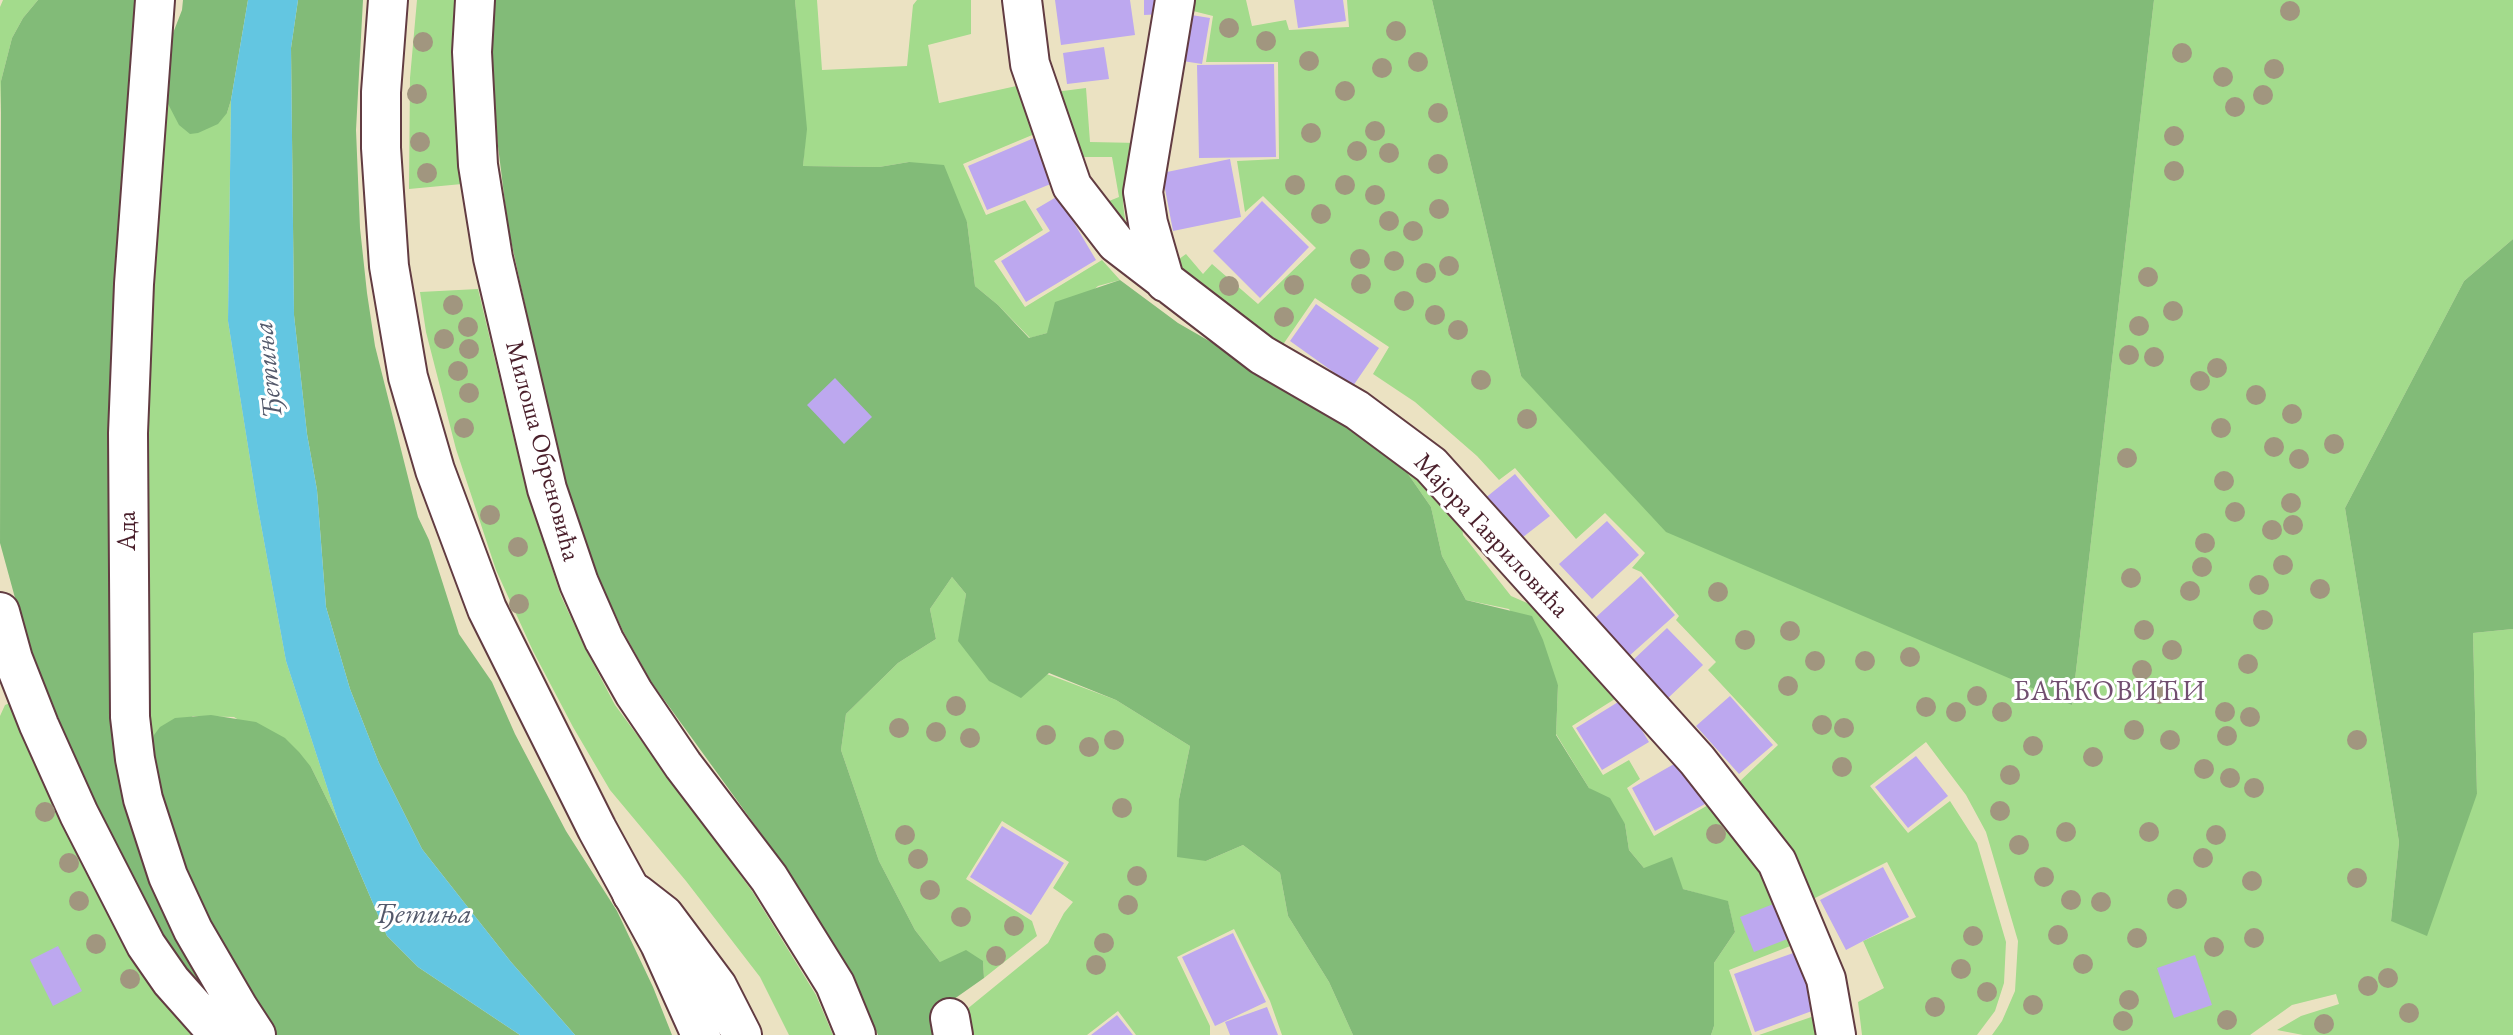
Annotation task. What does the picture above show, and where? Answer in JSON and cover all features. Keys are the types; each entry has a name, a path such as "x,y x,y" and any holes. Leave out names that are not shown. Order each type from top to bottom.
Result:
{"street":[{"name":"Ада","path":"155,0 134,284 128,433 130,717 143,799 168,876 193,930 256,1035"},
{"path":"388,0 381,92 388,266 408,377 435,470 487,609 517,674 660,944 701,1035"},
{"name":"Милоша Обреновића","path":"475,0 472,52 478,165 492,258 547,489 579,583 604,640 634,693 683,765 769,878 835,984 856,1035"},
{"name":"Мајора Гавриловића","path":"1022,0 1030,64 1072,186 1116,243 1262,355 1357,410 1431,465 1697,760 1777,862 1826,979 1836,1035"},
{"path":"1166,282 1148,223 1143,192 1175,0"},
{"path":"0,612 10,684 146,945 172,981 219,1035"},
{"path":"632,894 637,894 664,915 717,986 741,1035"}],"green space":[{"path":"3,0 38,0 23,18 12,38 1,81 0,113 0,7"},
{"path":"38,0 135,0 119,269 110,517 110,715 117,758 233,1030 159,938 94,813 32,660 0,543 1,81 12,38 23,18"},
{"path":"183,0 248,0 227,113 218,124 190,134 179,125 166,100 168,46 182,10"},
{"path":"298,0 363,0 356,130 360,228 375,346 418,517 429,540 459,634 492,682 515,734 566,831 617,911 672,1035 575,1035 511,962 422,849 379,763 350,689 326,607 317,490 307,434 294,315 291,48"},
{"path":"417,0 456,0 453,51 462,184 409,189 410,78"},
{"path":"495,0 795,0 807,129 803,166 879,167 909,162 944,165 967,222 975,286 998,305 1029,338 1047,333 1055,302 1120,280 1178,323 1339,416 1399,461 1431,507 1442,556 1466,600 1532,616 1558,685 1556,735 1589,788 1610,798 1625,824 1629,850 1644,868 1672,857 1683,889 1728,901 1735,932 1714,963 1714,1026 1711,1035 1353,1035 1329,982 1288,916 1280,873 1243,845 1206,861 1177,857 1179,799 1190,746 1116,700 1049,673 1021,698 989,681 958,641 966,594 952,577 930,609 936,639 898,663 846,714 841,750 879,861 915,930 940,962 966,950 983,961 984,978 947,1004 946,1035 878,1035 855,982 786,868 652,683 623,631 598,577 566,484 508,227 497,138 492,52"},
{"path":"795,0 817,0 822,70 907,66 913,5 917,0 971,0 971,34 928,45 939,103 1021,85 1037,133 963,164 986,215 1025,200 1043,230 994,261 1025,307 1102,260 1120,280 1098,286 1047,333 1030,338 975,286 967,222 909,162 879,167 803,166 806,129"},
{"path":"1190,0 1246,0 1252,26 1286,20 1289,30 1349,27 1347,0 1432,0 1521,376 2072,705 2154,0 2513,0 2513,239 2464,281 2345,508 2399,842 2391,921 2477,794 2473,633 2513,629 2513,1035 2303,1035 2277,1030 2301,1016 2339,1004 2336,994 2292,1005 2250,1035 1992,1035 2002,1021 2015,991 2018,941 1986,832 1966,795 1926,742 1870,786 1908,833 1950,801 1977,843 2006,942 2004,983 1995,1011 1977,1035 1862,1035 1858,1002 1884,988 1863,941 1916,917 1887,862 1813,899 1738,783 1778,745 1708,670 1716,662 1676,620 1679,616 1641,572 1632,568 1645,553 1605,513 1576,539 1515,468 1499,480 1477,456 1415,402 1373,374 1389,347 1315,298 1282,346 1168,267 1186,254 1203,274 1212,264 1258,304 1316,248 1263,196 1245,212 1237,161 1279,159 1278,62 1206,62 1213,16 1189,10"},
{"path":"1432,0 2154,0 2072,705 1666,532 1521,376"},
{"path":"164,85 227,113 231,100 228,321 286,661 339,824 311,767 234,717 193,716 151,745 145,701 145,434"},
{"path":"1086,88 1090,142 1139,143 1127,176 1123,203 1130,232 1094,207 1119,197 1112,157 1073,157 1055,92"},
{"path":"2513,239 2513,629 2473,633 2477,794 2427,936 2391,921 2399,842 2345,508 2464,281"},
{"path":"478,289 527,493 561,596 585,648 615,705 752,891 816,995 833,1035 789,1035 760,977 686,881 610,790 533,651 496,570 456,449 426,332 420,292"},
{"path":"1399,461 1461,515 1463,535 1511,596 1534,606 1618,697 1572,726 1603,775 1629,760 1640,779 1627,788 1654,836 1717,800 1761,860 1798,943 1729,970 1752,1035 1711,1035 1714,1026 1714,963 1735,932 1728,902 1683,889 1644,868 1629,850 1625,824 1589,788 1556,734 1558,685 1509,609 1466,600 1442,556 1431,507"},
{"path":"952,577 966,594 959,641 1116,700 1190,746 1179,799 1206,861 1243,845 1280,873 1288,916 1329,982 1353,1035 1282,1035 1270,1001 1234,929 1177,957 1210,1026 1210,1035 1136,1035 1118,1011 1087,1035 961,1035 961,1014 1048,943 1073,902 1053,888 1069,862 1002,821 966,879 1032,921 1037,936 984,978 983,961 940,962 915,930 879,861 841,750 846,714 898,663 936,639 930,609"},
{"path":"10,703 196,1035 0,1035 0,716 5,705"},
{"path":"211,715 256,722 285,738 299,752 311,767 339,824 387,936 418,967 520,1035 277,1035 253,1001 206,921 162,809 151,745 154,735 160,727 175,718"},
{"path":"1823,1013 1826,1035 1759,1035"}],"water":[{"name":"Ђетиња","path":"248,0 298,0 291,48 294,315 307,434 317,490 326,607 350,689 379,763 422,849 511,962 575,1035 520,1035 418,967 387,936 339,824 286,661 228,321 231,100"}],"building":[{"path":"1055,0 1130,0 1135,35 1061,45"},
{"path":"1144,0 1165,0 1165,14 1144,15"},
{"path":"1294,0 1343,0 1346,21 1298,28"},
{"path":"1185,14 1210,18 1202,64 1176,60"},
{"path":"1104,47 1109,79 1067,84 1063,53"},
{"path":"1274,64 1276,157 1199,158 1197,65"},
{"path":"1034,138 1053,183 987,210 968,166"},
{"path":"1230,159 1241,217 1173,231 1162,173"},
{"path":"1058,196 1096,260 1026,302 1001,261 1050,231 1036,209"},
{"path":"1262,201 1309,247 1260,298 1213,251"},
{"path":"1316,304 1379,348 1353,386 1290,341"},
{"path":"835,378 872,417 844,444 807,405"},
{"path":"1515,474 1550,516 1518,541 1484,499"},
{"path":"1607,521 1639,555 1592,599 1559,564"},
{"path":"1641,576 1675,615 1628,657 1594,619"},
{"path":"1667,628 1703,665 1667,699 1632,661"},
{"path":"1730,696 1773,745 1739,774 1696,726"},
{"path":"1623,699 1649,742 1602,770 1576,728"},
{"path":"1916,756 1948,796 1908,828 1875,787"},
{"path":"1681,760 1705,804 1655,831 1632,788"},
{"path":"1002,826 1064,863 1031,915 970,877"},
{"path":"1883,867 1909,917 1846,950 1820,900"},
{"path":"1776,903 1790,938 1754,952 1740,917"},
{"path":"1233,933 1266,1002 1215,1026 1182,957"},
{"path":"58,946 82,991 53,1006 30,960"},
{"path":"1799,951 1820,1008 1755,1032 1734,974"},
{"path":"2195,955 2212,1005 2174,1018 2157,968"},
{"path":"1267,1007 1278,1035 1230,1035 1225,1022"},
{"path":"1117,1015 1133,1035 1091,1035"}],"district":[{"name":"БАЋКОВИЋИ","path":"2110,692"}]}
